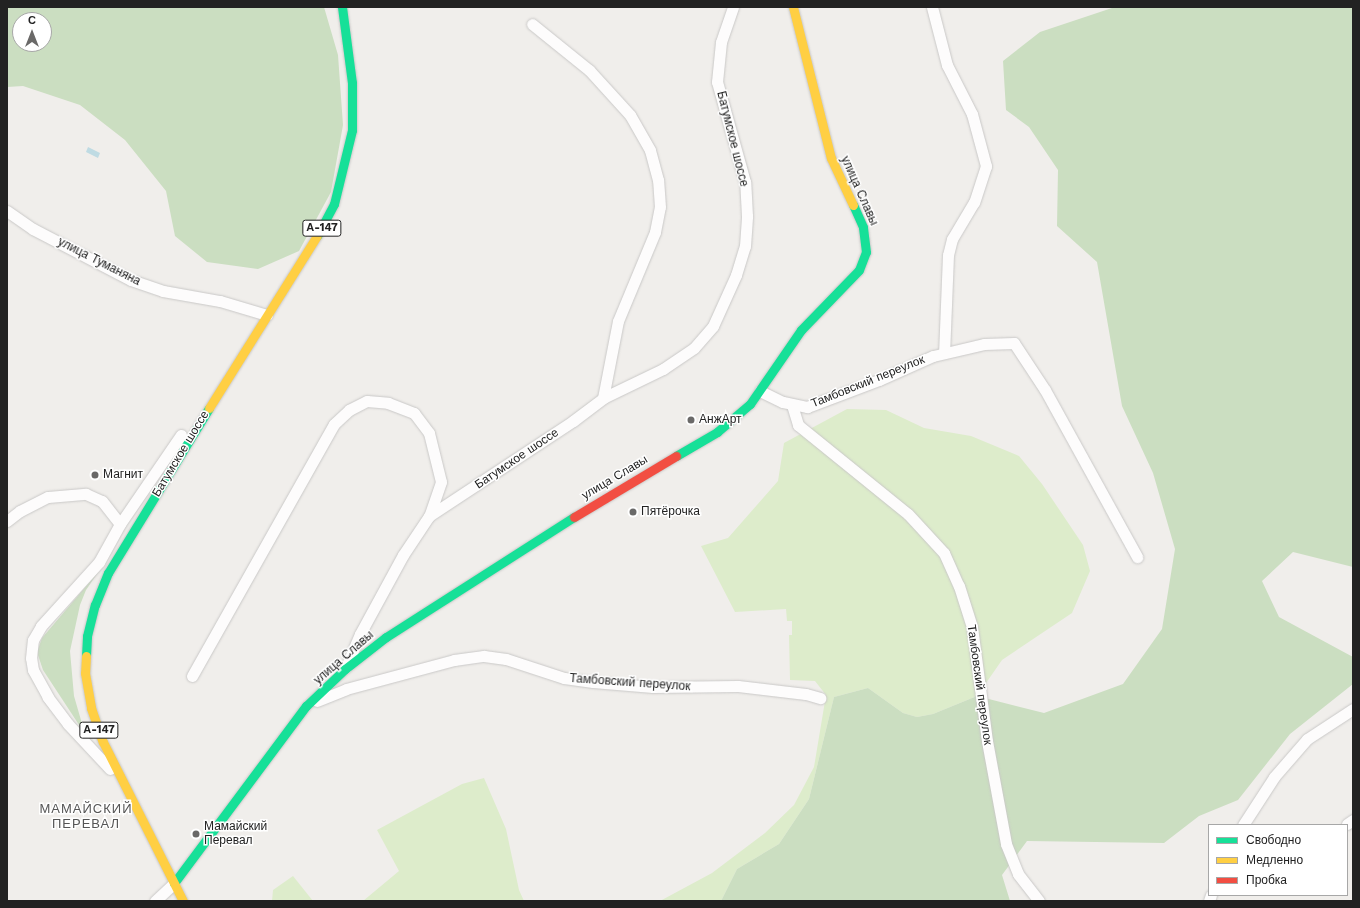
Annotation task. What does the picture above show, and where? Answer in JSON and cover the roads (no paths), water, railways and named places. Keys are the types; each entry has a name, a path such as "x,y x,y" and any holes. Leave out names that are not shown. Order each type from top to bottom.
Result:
{"main road":[{"name":"Батумское шоссе","path":"183,901 103,742 91,708 85,673 87,636 95,605 108,573 200,421 320,232 334,204 344,170 352,130 352,83 342,7"},
{"name":"улица Славы","path":"174,883 306,706 345,669 386,637 491,568 625,484 717,432 738,416 760,391 801,330 859,270 866,252 864,227 831,158 821,126 793,7"}],"street":[{"name":"Батумское шоссе","path":"429,516 573,421 603,398 663,369 694,348 713,326 736,275 745,246 747,216 744,182 717,82 721,42 732,7"},
{"path":"932,7 946,66 972,114 986,166 974,202 952,239 948,255 944,353"},
{"path":"532,24 589,70 630,115 650,150 658,180 660,207 655,232 618,321 603,398"},
{"name":"улица Туманяна","path":"7,211 34,229 131,280 163,292 220,301 267,315"},
{"name":"Тамбовский переулок","path":"760,391 792,405 807,407 944,353 990,343 1014,343 1045,390 1137,557"},
{"name":"Батумское шоссе","path":"192,676 334,424 349,410 367,401 388,403 414,413 429,433 441,482 429,516 402,555 360,634 345,669"},
{"name":"Тамбовский переулок","path":"792,405 798,425 908,514 944,553 959,586 972,626 987,741 1006,844 1018,874 1039,901"},
{"path":"124,784 68,724 48,697 33,670 31,658 32,640 41,626 99,562 120,524 189,424 194,420 200,421"},
{"path":"7,521 20,511 48,497 86,494 102,501 120,524"},
{"name":"Тамбовский переулок","path":"306,706 346,689 454,660 484,656 506,659 564,678 594,682 653,687 738,686 806,694 820,698"},
{"path":"1244,824 1274,777 1307,739 1353,709"},
{"path":"155,901 174,883"}],"water":[{"path":"88,147 100,153 98,158 86,152"}],"place":[{"name":"АнжАрт","path":"691,420"},
{"name":"Магнит","path":"95,475"},
{"name":"Пятёрочка","path":"633,512"},
{"name":"Мамайский Перевал","path":"196,834"}],"district":[{"name":"МАМАЙСКИЙ ПЕРЕВАЛ","path":"86,818"}]}
